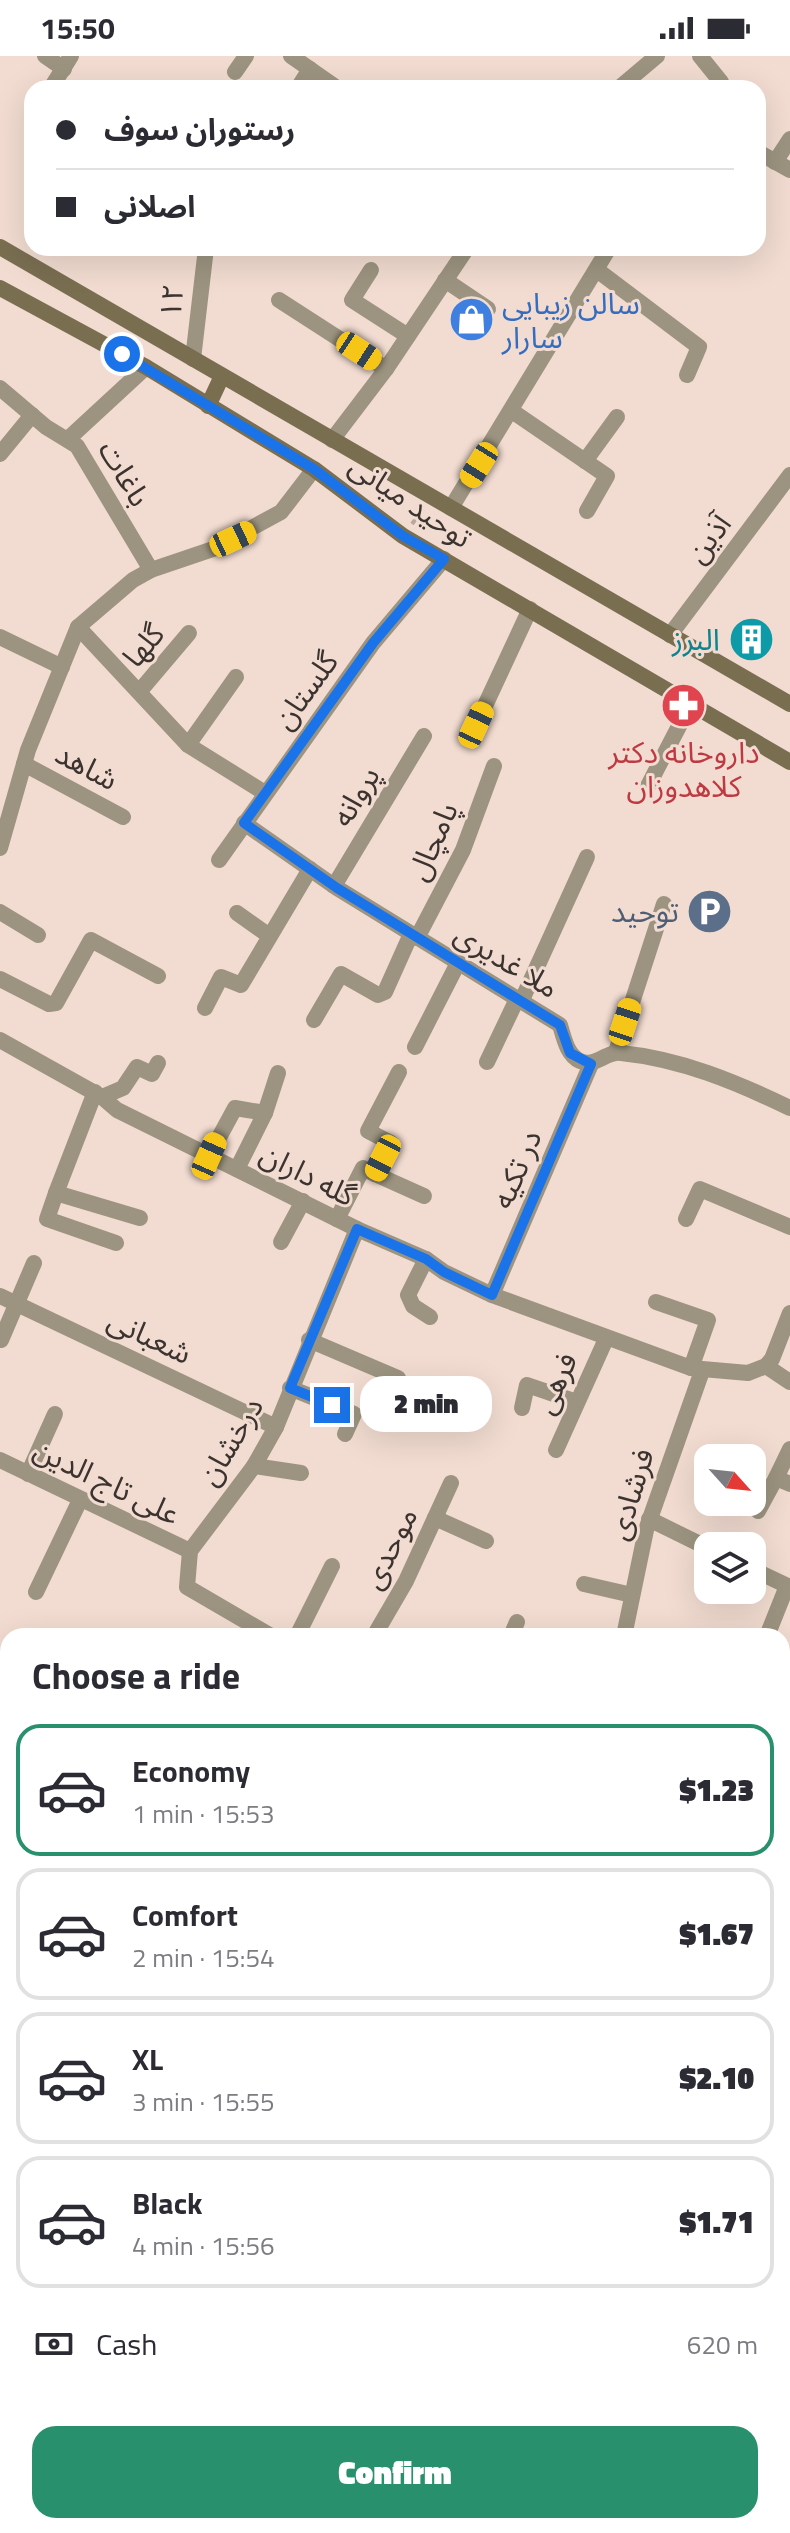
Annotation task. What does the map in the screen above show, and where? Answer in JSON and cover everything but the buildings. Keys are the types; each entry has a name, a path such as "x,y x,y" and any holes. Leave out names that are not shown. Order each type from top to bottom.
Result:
{"main road":[{"name":"توحید میانی","path":"0,247 790,704"},
{"name":"توحید میانی","path":"0,288 146,367 314,469 403,536 790,762"},
{"path":"208,406 222,376"}],"street":[{"path":"45,56 68,62 56,80"},
{"path":"235,72 246,56"},
{"path":"291,56 326,80"},
{"path":"628,80 657,56"},
{"path":"700,56 720,80"},
{"path":"303,80 310,69"},
{"path":"783,166 790,139"},
{"name":"۱۲","path":"193,359 205,256"},
{"path":"332,440 386,369 462,256"},
{"path":"451,508 605,256"},
{"path":"371,270 352,300 408,336"},
{"path":"597,270 699,347 687,375"},
{"path":"445,280 488,309"},
{"path":"279,300 386,369"},
{"path":"68,439 146,367"},
{"name":"باغات","path":"0,388 77,446 151,570"},
{"path":"512,411 607,476 587,511"},
{"path":"0,454 32,415"},
{"path":"585,461 617,417"},
{"path":"0,848 6,800 24,764 78,627 133,580 151,570 213,549 253,530 281,512 314,469"},
{"name":"آذین","path":"670,635 790,475"},
{"name":"گلستان","path":"219,860 373,643 444,559"},
{"path":"476,725 530,609"},
{"path":"78,627 188,745 265,793"},
{"name":"گلها","path":"139,692 189,633"},
{"path":"0,637 62,667"},
{"path":"188,745 236,677"},
{"path":"648,786 690,705"},
{"name":"پروانه","path":"334,886 424,736"},
{"name":"شاهد","path":"24,764 123,817"},
{"name":"پامچال","path":"314,1020 341,974 378,995 385,992 463,850 494,766"},
{"name":"ملا غدیری","path":"244,823 334,886 560,1025 570,1053 591,1064"},
{"path":"487,1062 587,857"},
{"path":"205,1008 221,977 241,985 310,869"},
{"path":"616,1052 664,904"},
{"path":"0,912 38,935"},
{"path":"237,913 268,935"},
{"path":"0,979 49,1004 56,1003 91,940 158,976"},
{"path":"415,1047 458,963"},
{"name":"گله داران","path":"0,1040 99,1094 117,1110 357,1229 426,1259 444,1272 492,1295 606,1339"},
{"path":"591,1064 616,1052 686,1064 790,1108"},
{"path":"116,1243 47,1219 99,1094 123,1088 137,1067 152,1074 158,1063"},
{"name":"در تکیه","path":"492,1295 591,1064"},
{"path":"375,1174 391,1143 368,1131 399,1072"},
{"path":"237,1169 265,1113 278,1073"},
{"path":"209,1156 235,1108 265,1113"},
{"path":"337,1219 363,1168 424,1196"},
{"path":"686,1219 700,1189 790,1227"},
{"path":"56,1193 140,1218"},
{"path":"281,1242 303,1201"},
{"name":"درخشان","path":"190,1551 254,1466 276,1427 357,1229"},
{"path":"426,1259 408,1295 413,1306 430,1317"},
{"path":"1,1340 34,1263"},
{"name":"شعبانی","path":"0,1296 276,1427"},
{"name":"فرشادی","path":"626,1628 649,1519 697,1370 708,1320 656,1302"},
{"path":"606,1339 697,1370 748,1373 766,1366 772,1359 790,1313"},
{"name":"فرهی","path":"556,1450 606,1339"},
{"path":"309,1340 398,1378"},
{"path":"766,1366 790,1382"},
{"path":"522,1408 527,1385 577,1402"},
{"path":"290,1388 354,1414 345,1434"},
{"path":"28,1474 55,1414"},
{"path":"766,1501 783,1481 790,1449"},
{"name":"علی تاج الدین","path":"0,1460 190,1551"},
{"path":"254,1466 301,1473"},
{"name":"موحدی","path":"379,1628 406,1581 451,1483"},
{"path":"36,1592 80,1500"},
{"path":"435,1518 486,1541"},
{"path":"649,1519 694,1541"},
{"path":"190,1551 187,1587 257,1628"},
{"path":"301,1628 332,1566"},
{"path":"766,1576 788,1586 770,1628"},
{"path":"584,1584 632,1595"}],"path":[{"path":"403,536 431,497"}],"place":[{"name":"سالن زیبایی سارار","path":"471,320"},
{"name":"البرز","path":"751,639"},
{"name":"داروخانه دکتر کلاهدوزان","path":"684,706"},
{"name":"توحید","path":"710,911"}],"route":[{"path":"122,354 314,469 403,536 444,559 373,643 244,823 337,888 560,1025 570,1053 580,1061 591,1064 492,1295 444,1272 426,1259 357,1229 290,1388 332,1405"}]}
